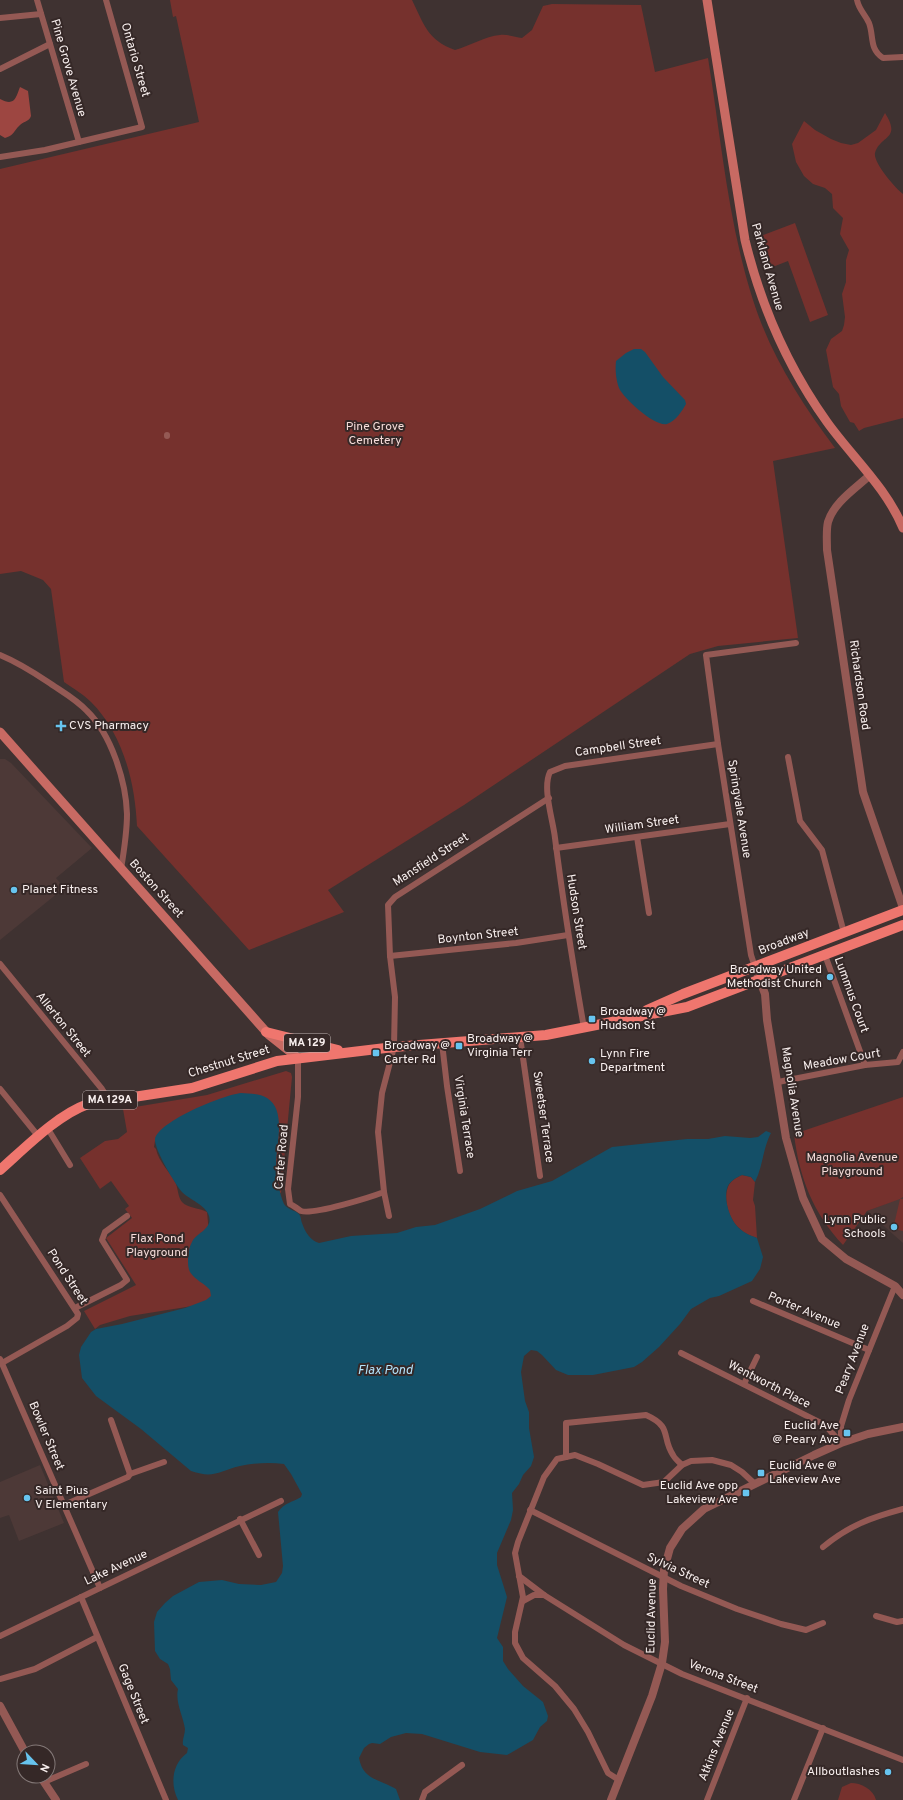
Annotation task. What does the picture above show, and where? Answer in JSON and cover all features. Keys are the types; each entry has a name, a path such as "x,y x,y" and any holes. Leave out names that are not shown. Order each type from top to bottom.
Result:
{"main road":[{"name":"Parkland Avenue","path":"707,0 743,227 758,288 772,325 801,383 828,424 870,475 894,508 903,528"},
{"name":"Boston Street","path":"2,737 266,1032 280,1046 298,1058"},
{"name":"Broadway","path":"631,1018 683,994 903,909"},
{"name":"Broadway","path":"298,1058 394,1047 546,1035 687,1006 903,925"},
{"name":"MA 129","path":"266,1032 305,1043 348,1052"},
{"name":"Chestnut Street","path":"0,1170 48,1129 77,1108 96,1102 201,1086 270,1063 298,1058"}],"street":[{"name":"Pine Grove Avenue","path":"37,0 79,142"},
{"name":"Ontario Street","path":"79,142 142,127 106,0"},
{"path":"857,0 860,11 870,27 873,47 879,55 888,58 903,57"},
{"path":"0,18 41,14"},
{"path":"0,69 50,44"},
{"path":"0,157 37,152 79,142"},
{"name":"Richardson Road","path":"870,475 836,507 831,515 827,529 827,550 863,792 903,909"},
{"name":"Springvale Avenue","path":"755,967 751,955 730,824 706,655 796,643"},
{"path":"0,655 31,671 77,702 94,718 103,731 115,756 125,799 126,828 121,869"},
{"name":"Campbell Street","path":"549,798 548,776 550,772 557,768 718,744"},
{"path":"788,757 800,821 822,850 844,933"},
{"name":"Hudson Street","path":"549,798 568,935 584,1028"},
{"name":"Mansfield Street","path":"394,1047 395,997 390,956 388,909 390,901 549,798"},
{"name":"William Street","path":"556,848 730,824"},
{"path":"637,837 649,913"},
{"name":"Boynton Street","path":"390,956 516,943 568,935"},
{"name":"Lummus Court","path":"825,954 865,1065"},
{"name":"Allerton Street","path":"0,964 102,1089 108,1100"},
{"name":"Magnolia Avenue","path":"755,967 765,994 767,1020 786,1138 803,1198 822,1239 846,1259 895,1286 903,1295"},
{"name":"Sweetser Terrace","path":"520,1037 540,1176"},
{"name":"Virginia Terrace","path":"442,1043 460,1171"},
{"path":"389,1216 384,1192 378,1132 382,1093 394,1047"},
{"name":"Meadow Court","path":"778,1082 865,1065 898,1062 903,1052"},
{"name":"Carter Road","path":"298,1058 298,1097 288,1189 290,1204 302,1211 324,1208 374,1196 384,1192"},
{"path":"0,1089 39,1137"},
{"path":"48,1129 70,1165"},
{"name":"Pond Street","path":"0,1196 78,1314 73,1322 1,1361"},
{"path":"75,1308 121,1285 127,1280 102,1240 105,1232 127,1216"},
{"name":"Peary Avenue","path":"841,1443 841,1426 849,1400 895,1286"},
{"name":"Porter Avenue","path":"753,1301 869,1350"},
{"name":"Wentworth Place","path":"681,1353 825,1425 841,1443"},
{"path":"744,1384 757,1358"},
{"name":"Bowler Street","path":"1,1361 100,1588"},
{"path":"566,1457 566,1423 646,1415 657,1420 666,1433 668,1446 673,1456 682,1465"},
{"path":"111,1420 130,1474"},
{"name":"Euclid Avenue","path":"611,1800 652,1696 662,1664 665,1642 664,1577 670,1548 682,1529 704,1509 841,1443 868,1434 903,1427"},
{"path":"619,1780 608,1773 588,1732 574,1709 555,1686 532,1666 518,1651 515,1643 514,1632 523,1601 515,1553 530,1510 544,1477 557,1459 575,1455 643,1485 664,1482 682,1465 691,1461 712,1460 730,1465 742,1472 755,1484"},
{"path":"64,1505 128,1477 130,1474 164,1462"},
{"name":"Lake Avenue","path":"0,1636 240,1519 281,1501"},
{"path":"823,1547 853,1526 870,1518 903,1509"},
{"name":"Sylvia Street","path":"530,1510 664,1577 737,1609 782,1624 806,1630 823,1623"},
{"path":"240,1519 259,1555"},
{"name":"Verona Street","path":"519,1576 544,1595 624,1645 682,1674 747,1698 903,1760"},
{"path":"523,1601 534,1595 544,1595"},
{"name":"Gage Street","path":"81,1597 166,1800"},
{"path":"876,1616 897,1622 903,1621"},
{"path":"0,1679 35,1669 97,1637"},
{"name":"Atkins Avenue","path":"707,1800 747,1698"},
{"path":"0,1706 21,1744"},
{"path":"794,1800 822,1728"},
{"path":"56,1774 86,1764"},
{"path":"422,1800 425,1792 462,1765"},
{"path":"45,1784 56,1800"}],"shaded area":[{"path":"20,87 28,91 31,116 21,124 12,135 5,138 0,135 0,99 9,102 14,100"},
{"path":"0,759 5,759 11,763 92,848 56,878 64,888 0,940"},
{"name":"Lynn Public Schools","path":"903,1197 903,1243 867,1211"},
{"name":"Saint Pius V Elementary","path":"40,1465 64,1523 19,1541 9,1515 0,1518 0,1482"}],"green space":[{"name":"Pine Grove Cemetery","path":"170,0 412,0 423,24 432,36 446,46 455,50 494,36 505,35 522,38 532,30 543,6 552,4 641,5 655,72 708,58 731,210 744,270 753,300 777,359 810,413 835,448 773,461 798,638 718,646 690,654 464,805 328,890 344,912 249,950 137,826 136,809 130,776 119,744 102,715 91,702 64,682 51,589 43,580 21,571 0,574 0,169 199,122 176,16 173,17"},
{"path":"885,113 890,122 891,133 878,147 875,157 881,169 895,187 903,194 903,418 864,428 859,431 854,423 850,422 841,406 839,394 833,387 826,350 831,339 842,331 844,325 845,317 842,294 846,282 846,260 849,250 840,234 843,218 833,208 832,194 825,188 813,184 804,176 796,162 792,144 804,121 815,130 831,139 851,145 858,143 876,130"},
{"path":"795,223 828,315 810,322 788,261 770,268 758,237"},
{"name":"Flax Pond Playground","path":"286,1071 291,1073 292,1077 281,1193 155,1141 154,1147 157,1154 176,1184 182,1202 187,1206 207,1212 214,1285 211,1303 130,1316 100,1325 95,1329 84,1311 136,1285 106,1238 132,1218 125,1209 129,1206 111,1181 100,1189 80,1158 105,1141 118,1139 127,1132 123,1109 207,1095"},
{"name":"Magnolia Avenue Playground","path":"903,1097 903,1197 867,1211 843,1245 823,1220 809,1194 796,1150 794,1134"},
{"path":"742,1175 751,1177 755,1182 753,1200 755,1206 757,1238 747,1234 735,1224 728,1209 726,1197 728,1187 732,1181"},
{"path":"900,1199 903,1199 903,1231 893,1229"},
{"path":"851,1783 866,1787 876,1800 838,1800 842,1787"}],"water":[{"path":"634,349 641,349 645,352 663,377 685,400 686,404 683,410 670,423 662,424 648,417 627,399 619,388 616,375 616,361"},
{"name":"Flax Pond","path":"241,1093 261,1095 267,1098 277,1111 279,1129 276,1165 278,1185 282,1200 289,1209 299,1214 303,1226 310,1238 319,1243 351,1236 397,1233 416,1227 435,1225 480,1209 517,1191 552,1181 612,1147 687,1139 708,1139 725,1136 750,1138 758,1137 766,1131 771,1133 755,1182 751,1177 742,1175 729,1184 726,1194 727,1206 733,1221 743,1231 757,1238 763,1257 760,1269 752,1281 719,1296 710,1298 691,1309 680,1324 659,1347 634,1367 593,1375 568,1375 556,1370 537,1351 531,1350 524,1356 521,1372 525,1401 529,1412 529,1428 534,1457 531,1466 523,1475 519,1484 512,1493 513,1510 511,1520 497,1553 497,1565 507,1597 497,1638 503,1647 503,1661 523,1686 543,1702 548,1716 547,1721 540,1727 533,1740 507,1755 480,1752 422,1734 406,1733 391,1737 380,1744 369,1744 364,1748 359,1758 364,1771 373,1778 396,1789 400,1800 178,1800 175,1794 173,1781 175,1768 187,1753 188,1748 183,1745 185,1729 178,1704 178,1689 171,1680 168,1664 160,1659 155,1651 154,1622 157,1612 173,1596 199,1582 222,1580 239,1584 261,1585 276,1582 282,1573 283,1566 278,1512 286,1505 301,1497 302,1494 284,1464 250,1464 211,1474 191,1471 141,1429 96,1396 82,1378 79,1355 81,1347 91,1332 96,1329 185,1308 206,1300 211,1296 210,1290 194,1277 188,1268 189,1248 194,1239 209,1224 209,1216 205,1209 185,1195 179,1188 161,1158 155,1139 159,1132 179,1117 221,1098"}],"place":[{"name":"CVS Pharmacy","path":"61,726"},
{"name":"Planet Fitness","path":"14,890"},
{"name":"Broadway United Methodist Church","path":"830,977"},
{"name":"Broadway @ Hudson St","path":"592,1019"},
{"name":"Broadway @ Virginia Terr","path":"459,1046"},
{"name":"Broadway @ Carter Rd","path":"376,1053"},
{"name":"Lynn Fire Department","path":"592,1061"},
{"name":"Lynn Public Schools","path":"894,1227"},
{"name":"Euclid Ave @ Peary Ave","path":"847,1433"},
{"name":"Euclid Ave @ Lakeview Ave","path":"761,1473"},
{"name":"Euclid Ave opp Lakeview Ave","path":"746,1493"},
{"name":"Saint Pius V Elementary","path":"27,1498"},
{"name":"Allboutlashes","path":"888,1772"}]}
